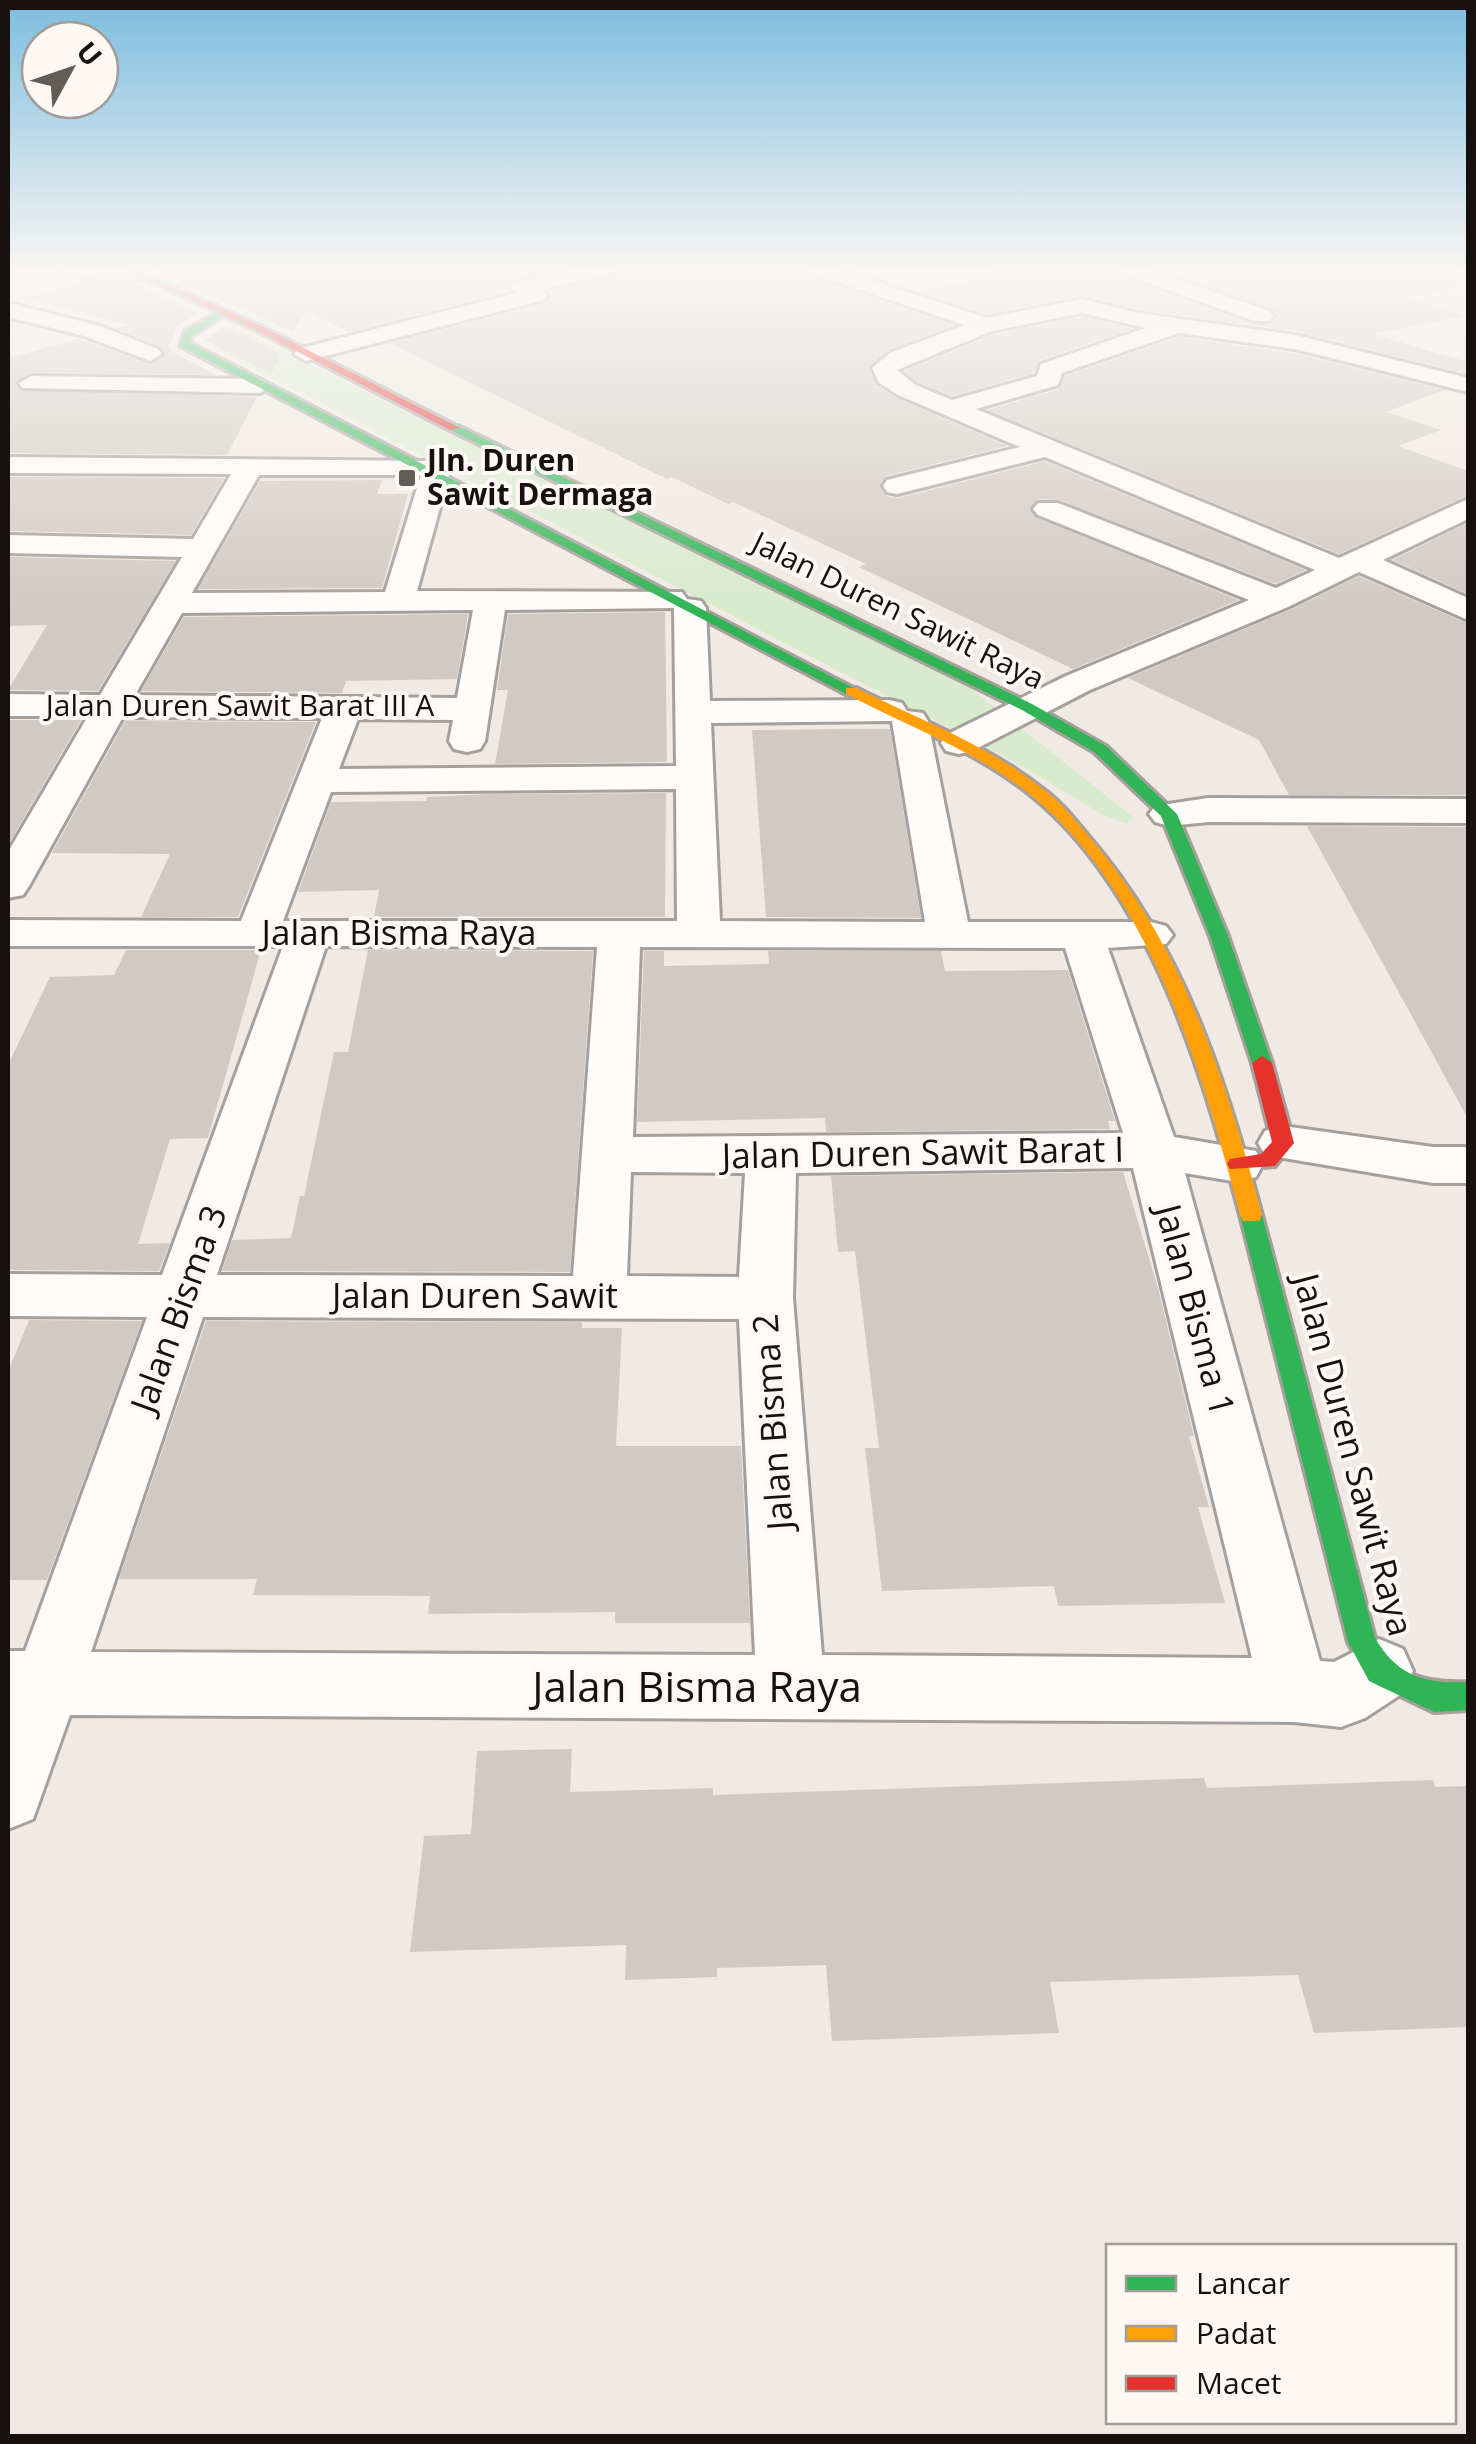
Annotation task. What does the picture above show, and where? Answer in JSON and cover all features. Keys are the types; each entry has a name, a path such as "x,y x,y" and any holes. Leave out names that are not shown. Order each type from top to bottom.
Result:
{"street":[{"name":"Jalan Duren Sawit Raya","path":"241,383 263,398 427,471 899,716 959,743 1036,790 1088,844 1151,935 1188,1018 1238,1164 1362,1642 1380,1671 1434,1698 1468,1696"},
{"name":"Jalan Duren Sawit Raya","path":"365,383 1028,707 1100,749 1169,814 1218,936 1268,1082 1283,1143"},
{"path":"896,383 1468,610"},
{"path":"951,408 1040,383"},
{"path":"12,388 263,398"},
{"path":"897,486 1050,447"},
{"path":"8,886 202,548 242,453"},
{"path":"8,465 214,466 242,453 427,471 398,601"},
{"path":"959,743 1028,707 1276,600 1468,508"},
{"path":"1048,509 1276,600"},
{"path":"8,544 202,548"},
{"path":"461,779 491,600"},
{"path":"171,603 680,603 692,712 699,934"},
{"name":"Jalan Duren Sawit Barat III A","path":"8,704 472,709"},
{"name":"Jalan Bisma 3","path":"8,1794 26,1683 185,1296 283,933 317,781 345,706"},
{"path":"692,712 899,716 950,934"},
{"path":"317,781 694,777"},
{"path":"1169,814 1228,810 1468,811"},
{"name":"Jalan Bisma Raya","path":"8,933 1151,935"},
{"path":"598,1296 619,933"},
{"name":"Jalan Bisma 1","path":"1082,934 1154,1150 1294,1690"},
{"path":"1238,1164 1267,1161 1283,1143 1433,1165 1468,1165"},
{"name":"Jalan Duren Sawit Barat I","path":"606,1154 771,1156 1154,1150 1238,1164"},
{"name":"Jalan Bisma 2","path":"771,1156 765,1298 791,1687"},
{"name":"Jalan Duren Sawit","path":"8,1295 765,1298"},
{"name":"Jalan Bisma Raya","path":"26,1683 1294,1690 1341,1695 1380,1671"}],"green space":[{"path":"282,383 348,383 963,682 1133,817 1127,824 1103,815 1013,761"}],"building":[{"path":"8,383 16,383 19,390 257,397 227,455 8,453"},
{"path":"471,383 876,383 896,398 1008,446 886,476 880,488 886,496 898,498 1045,461 1306,570 1276,584 1059,500 1038,499 1029,509 1037,518 1239,600 1073,669 859,567 866,564 733,502 728,504 672,477 667,479"},
{"path":"921,383 998,383 952,396"},
{"path":"1062,383 1417,383 1445,390 1386,412 1441,430 1398,446 1468,471 1468,495 1339,554 987,410 1059,389"},
{"path":"8,477 224,478 191,535 8,531"},
{"path":"382,480 377,494 408,494 382,588 198,589 260,481"},
{"path":"1468,523 1468,594 1392,560"},
{"path":"8,557 176,561 98,691 8,690 47,625 8,626"},
{"path":"1359,576 1468,624 1468,795 1289,795 1259,740 1128,678 1290,610"},
{"path":"665,612 667,762 495,764 508,690 497,690 508,614"},
{"path":"468,614 457,679 346,681 342,693 141,691 184,617"},
{"path":"8,720 81,720 8,845"},
{"path":"125,721 316,722 238,917 141,917 170,854 52,853"},
{"path":"890,729 921,918 766,917 752,730"},
{"path":"666,793 665,917 374,917 379,890 298,892 331,802 426,801 427,797 490,794"},
{"path":"1307,826 1468,827 1468,1119 1414,1020"},
{"path":"126,950 261,950 208,1138 170,1139 138,1244 170,1243 159,1271 8,1270 8,1065 50,977 114,975"},
{"path":"368,950 593,951 570,1272 222,1271 232,1240 291,1238 300,1196 304,1196 334,1052 348,1052"},
{"path":"644,951 664,951 664,966 769,964 768,951 941,951 945,971 1068,970 1115,1121 1108,1121 1110,1129 826,1132 825,1118 637,1122"},
{"path":"1123,1172 1158,1288 1194,1436 1189,1436 1209,1507 1198,1507 1225,1603 1058,1606 1054,1586 882,1591 865,1448 879,1448 855,1251 838,1252 831,1176"},
{"path":"29,1320 142,1321 47,1580 8,1580 8,1372"},
{"path":"206,1321 582,1322 582,1328 622,1328 616,1446 741,1446 750,1623 615,1623 615,1612 428,1614 430,1596 253,1595 257,1579 119,1579"},
{"path":"572,1749 570,1792 713,1788 713,1795 1204,1778 1207,1788 1433,1780 1435,1787 1468,1786 1468,2027 1314,2033 1298,1975 1050,1982 1059,2033 832,2041 826,1965 717,1968 717,1977 625,1980 626,1945 410,1952 424,1836 471,1834 477,1751"}],"traffic: fast":[{"path":"259,383 851,691"},
{"path":"454,428 1027,707 1100,749 1169,814 1219,936 1262,1063"},
{"path":"1251,1215 1362,1642 1379,1671 1434,1698 1468,1696"}],"traffic: slow":[{"path":"851,691 966,749 1032,788 1105,866 1136,911 1185,1008 1222,1111 1251,1215"}],"traffic: jam":[{"path":"366,383 454,428"},
{"path":"1238,1164 1267,1161 1283,1143 1262,1063"}],"place":[{"name":"Jln. Duren Sawit Dermaga","path":"407,478"}]}
